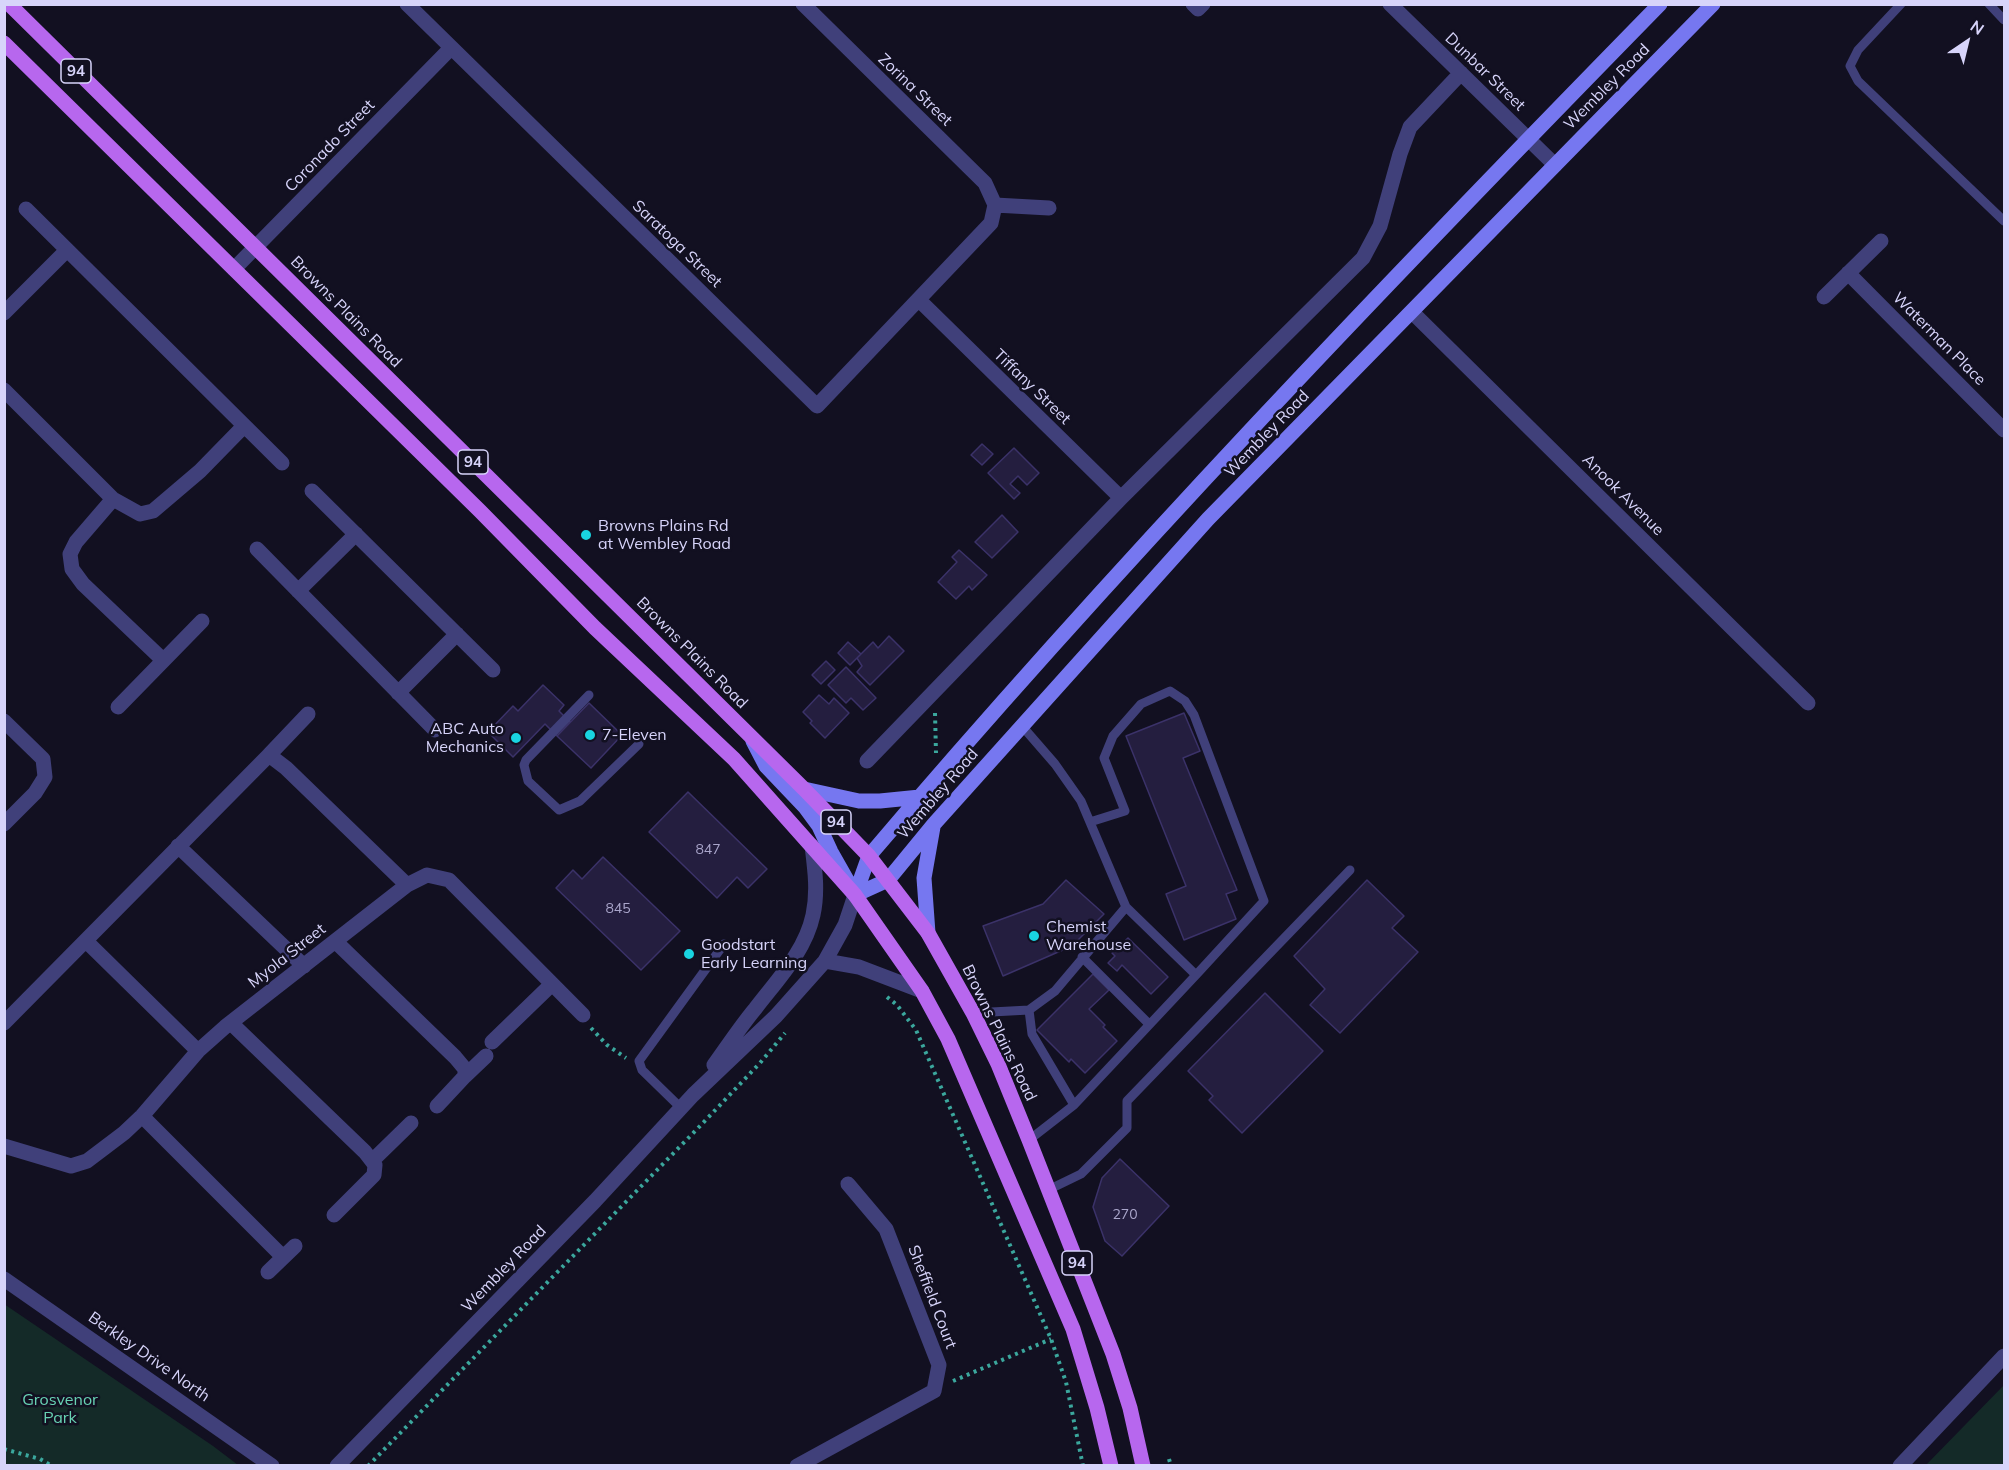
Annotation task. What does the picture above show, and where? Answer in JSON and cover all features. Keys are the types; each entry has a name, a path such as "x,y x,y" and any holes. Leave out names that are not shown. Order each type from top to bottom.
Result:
{"main road":[{"name":"Browns Plains Road","path":"9,4 804,789 869,856 888,880 928,933 998,1064 1113,1354 1130,1407 1143,1466"},
{"name":"Wembley Road","path":"855,895 869,856 1188,496 1660,4"},
{"name":"Wembley Road","path":"855,895 888,880 934,824 1208,519 1713,4"},
{"name":"94","path":"4,43 455,486 595,628 734,759 855,895 922,991 948,1039 1073,1329 1112,1466"},
{"path":"752,739 766,766 805,807 819,826 855,895"},
{"path":"804,789 859,801 920,796"},
{"path":"928,933 924,878 934,824"}],"street":[{"name":"Saratoga Street","path":"407,4 817,406 919,300"},
{"name":"Zorina Street","path":"803,4 985,183 995,206"},
{"path":"1193,4 1198,9 1203,4"},
{"name":"Dunbar Street","path":"1390,4 1555,165"},
{"name":"Coronado Street","path":"234,269 451,48"},
{"path":"867,761 1121,498 1363,258 1380,226 1410,127 1461,74"},
{"path":"919,300 991,224 995,206 1048,208"},
{"path":"26,209 282,462"},
{"path":"1824,297 1881,241"},
{"path":"4,314 67,250"},
{"name":"Waterman Place","path":"1848,273 2004,430"},
{"name":"Tiffany Street","path":"919,300 1121,498"},
{"name":"Anook Avenue","path":"1412,312 1808,703"},
{"path":"4,390 113,500 140,514 153,511 200,471 244,426"},
{"path":"312,491 493,670"},
{"path":"113,500 76,542 70,554 72,569 83,584 163,660"},
{"path":"298,591 356,534"},
{"path":"257,549 435,730"},
{"path":"118,707 202,621"},
{"path":"398,693 457,634"},
{"path":"4,1023 308,714"},
{"path":"4,721 43,759 45,777 35,793 4,824"},
{"path":"269,755 286,768 407,885"},
{"path":"178,846 304,966"},
{"name":"Wembley Road","path":"693,1095 794,958 806,937 815,902 816,882 812,846"},
{"name":"Myola Street","path":"4,1146 71,1166 87,1161 124,1133 198,1051 231,1023 407,885 427,875 449,880 583,1014"},
{"name":"Wembley Road","path":"337,1466 595,1201 693,1095 776,1016 825,961 845,924 855,895"},
{"path":"86,941 198,1051"},
{"path":"335,941 455,1058 465,1069 465,1076"},
{"path":"825,961 859,967 922,991"},
{"path":"437,1106 552,984"},
{"path":"231,1023 365,1152 375,1165 374,1175 334,1215"},
{"path":"141,1116 289,1251 268,1272"},
{"path":"372,1161 411,1123"},
{"name":"Sheffield Court","path":"848,1184 886,1229 939,1365 934,1391"},
{"name":"Berkley Drive North","path":"4,1279 272,1466"},
{"path":"1900,1466 2004,1356"},
{"path":"797,1466 934,1391"}],"lane":[{"path":"1901,4 1858,50 1850,66 1858,81 2004,221"},
{"path":"1989,4 2004,20"},
{"path":"1029,1140 1074,1105 1264,901 1194,716 1185,701 1170,691 1141,704 1113,736 1104,758 1125,811 1090,822"},
{"path":"589,695 526,760 524,765 528,781 559,810 580,801 639,744"},
{"path":"1023,726 1071,786 1090,822 1126,907 1196,975"},
{"path":"1048,1190 1081,1174 1127,1128 1127,1101 1350,870"},
{"path":"973,1014 1029,1010 1054,991 1126,907"},
{"path":"681,1108 642,1070 639,1061 724,944"},
{"path":"1082,957 1149,1024"},
{"path":"1029,1010 1032,1034 1074,1105"}],"path":[{"path":"935,690 936,778"},
{"path":"881,993 897,1005 916,1030 1051,1339 1066,1382 1083,1466"},
{"path":"583,1014 587,1025 607,1045 642,1070"},
{"path":"368,1466 760,1064 788,1030"},
{"path":"934,1391 965,1374 1051,1339"},
{"path":"4,1449 40,1459 52,1466"},
{"path":"1169,1459 1171,1466"}],"green space":[{"name":"Grosvenor Park","path":"4,1304 213,1446 238,1465 5,1465"},
{"path":"2004,1385 2004,1465 1926,1465"}],"building":[{"path":"982,444 993,454 982,465 971,455"},
{"path":"1014,448 1039,473 1027,485 1018,476 1010,484 1020,493 1014,499 988,473"},
{"path":"1002,515 1018,532 992,558 975,542"},
{"path":"959,550 987,575 972,590 969,586 956,599 938,582 957,562 952,557"},
{"path":"889,636 904,651 870,685 857,672 862,666 857,658 873,642 878,648"},
{"path":"848,642 861,654 850,665 838,653"},
{"path":"826,661 835,670 821,684 812,675"},
{"path":"846,667 876,698 863,710 851,698 846,703 828,685"},
{"path":"543,685 564,705 559,711 570,722 557,736 545,724 513,757 488,732 513,706 518,711"},
{"path":"819,695 829,704 834,698 849,713 825,738 803,712"},
{"name":"7-Eleven","path":"589,703 622,735 591,768 557,736"},
{"path":"1184,713 1200,751 1183,758 1237,890 1226,894 1236,919 1184,940 1166,894 1186,886 1126,736"},
{"path":"688,792 767,869 748,888 737,877 717,898 649,832"},
{"path":"603,857 680,931 641,970 556,888 573,870 582,879"},
{"name":"Chemist Warehouse","path":"1066,880 1104,914 1072,946 1003,976 983,926 1043,904"},
{"path":"1367,880 1404,916 1392,928 1418,952 1340,1033 1310,1005 1325,989 1294,956"},
{"path":"1128,938 1168,977 1151,994 1122,965 1117,971 1108,963 1115,956 1112,953"},
{"path":"1093,974 1109,990 1089,1009 1117,1041 1085,1073 1071,1059 1069,1062 1037,1030"},
{"path":"1265,993 1323,1051 1242,1133 1209,1100 1213,1096 1188,1071"},
{"path":"1120,1159 1169,1206 1122,1256 1105,1241 1093,1207 1102,1178"}],"place":[{"name":"Browns Plains Rd at Wembley Road","path":"586,535"},
{"name":"7-Eleven","path":"590,735"},
{"name":"ABC Auto Mechanics","path":"516,738"},
{"name":"Chemist Warehouse","path":"1034,936"},
{"name":"Goodstart Early Learning","path":"689,954"}]}
